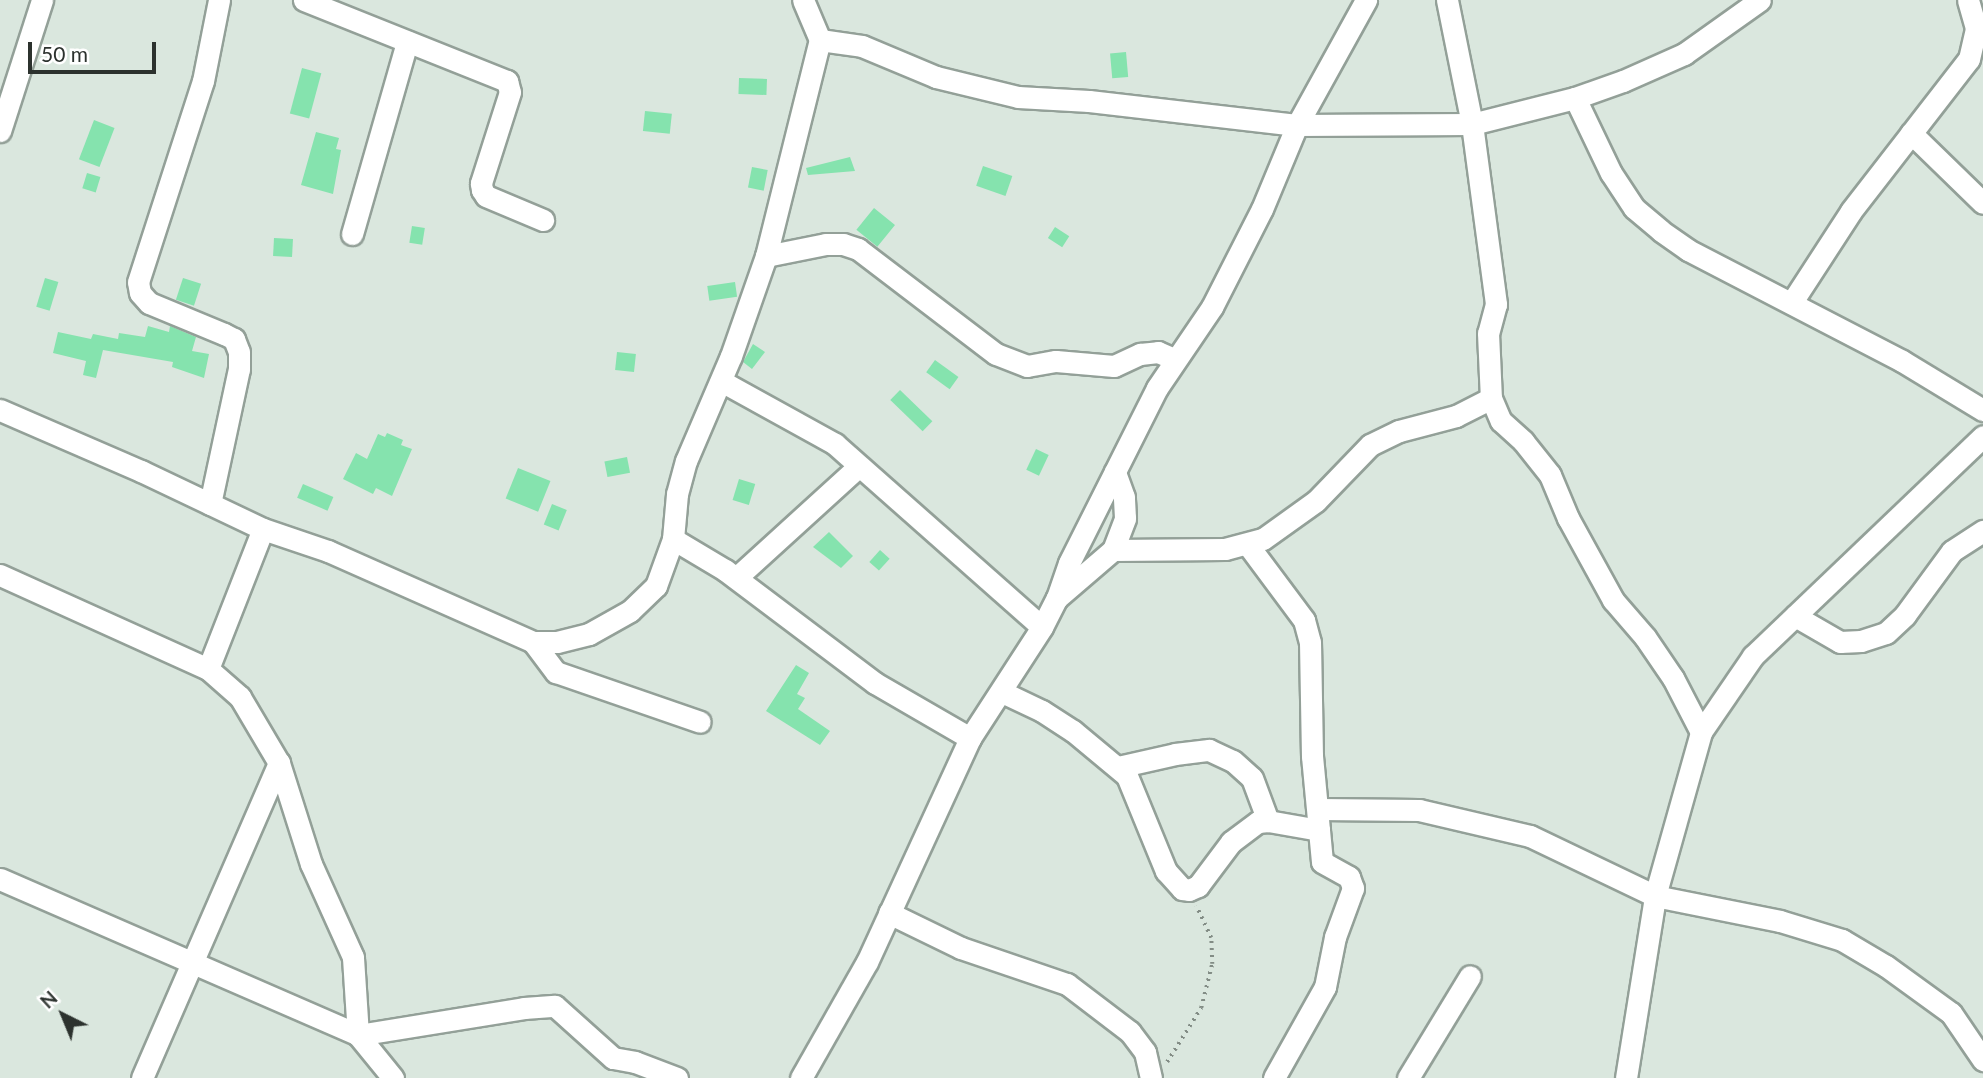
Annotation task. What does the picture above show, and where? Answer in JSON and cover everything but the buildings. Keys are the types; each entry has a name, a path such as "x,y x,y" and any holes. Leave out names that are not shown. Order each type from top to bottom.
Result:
{"street":[{"path":"0,131 41,0"},
{"path":"211,504 239,369 239,352 234,340 224,334 149,303 140,293 138,282 203,81 219,0"},
{"path":"304,0 506,81 510,92 481,183 482,190 486,196 543,220"},
{"path":"0,410 262,529 328,551 533,642 557,642 589,634 630,611 656,586 673,539 677,494 686,461 721,381 766,256 820,40 803,0"},
{"path":"802,1078 861,972 970,738 1042,627 1057,598 1069,563 1115,472 1174,359 1212,307 1262,209 1297,125 1366,0"},
{"path":"1447,0 1472,124 1496,304 1488,333 1490,398 1501,421 1523,440 1550,475 1569,518 1613,600 1645,637 1673,678 1701,732"},
{"path":"820,40 862,46 936,77 1017,97 1089,101 1297,125 1472,124 1575,98 1684,54 1760,0"},
{"path":"1793,302 1851,211 1960,73 1973,50 1976,28 1968,0"},
{"path":"352,234 407,42"},
{"path":"1575,98 1611,173 1634,208 1688,250 1793,302 1902,361 1983,410"},
{"path":"1911,133 1983,203"},
{"path":"766,256 826,244 858,249 996,354 1027,366 1056,361 1114,366 1140,354 1158,352 1174,359"},
{"path":"721,381 835,444 1042,627"},
{"path":"1113,550 1225,549 1263,539 1316,501 1370,445 1399,431 1456,416 1490,398"},
{"path":"1626,1078 1655,896 1701,732 1753,656 1983,436"},
{"path":"736,578 859,466"},
{"path":"1057,598 1113,550 1125,518 1124,496 1115,472"},
{"path":"208,670 262,529"},
{"path":"1795,616 1840,642 1861,641 1886,633 1905,614 1952,551 1983,531"},
{"path":"673,539 736,578 875,683 970,738"},
{"path":"1248,545 1304,620 1313,684 1312,756 1322,862 1349,877 1353,888 1335,937 1325,987 1274,1078"},
{"path":"0,575 208,670 240,697 279,763 311,864 353,957 358,1035"},
{"path":"533,642 556,672 700,722"},
{"path":"1002,692 1042,711 1073,730 1127,776 1166,871 1173,881 1189,890 1198,886 1244,830 1268,821 1319,830"},
{"path":"1118,767 1175,754 1209,750 1233,761 1252,778 1268,821"},
{"path":"142,1078 279,763"},
{"path":"1318,808 1419,810 1530,836 1655,896 1780,921 1842,940 1886,966 1951,1013 1983,1059"},
{"path":"0,878 358,1035 393,1078"},
{"path":"890,913 961,948 1067,984 1130,1032 1146,1052 1157,1073"},
{"path":"1408,1078 1470,976"},
{"path":"358,1035 524,1008 555,1006 613,1058 635,1062 677,1078"}],"path":[{"path":"1157,1073 1201,1008 1212,964 1211,938 1189,890"}]}
